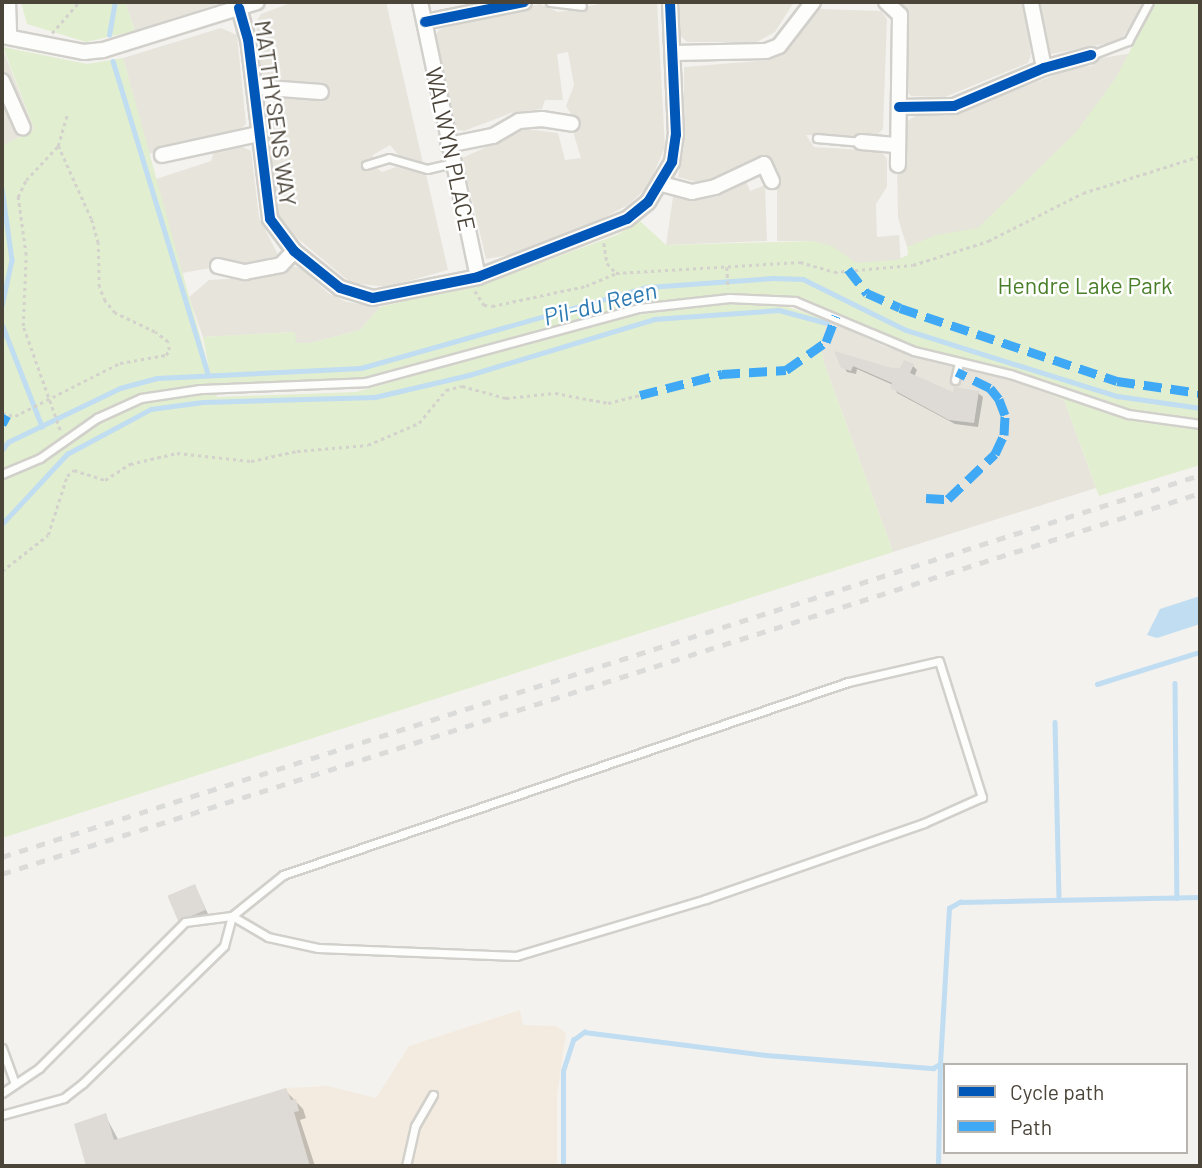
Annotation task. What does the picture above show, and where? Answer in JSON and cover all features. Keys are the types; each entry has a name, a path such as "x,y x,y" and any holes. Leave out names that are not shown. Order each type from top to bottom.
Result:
{"street":[{"path":"8,2 6,36 84,52 130,43 257,2"},
{"name":"WALWYN PLACE","path":"420,2 474,278"},
{"path":"425,22 520,2"},
{"name":"MATTHYSENS WAY","path":"239,8 254,87 267,208 275,228 294,251 340,288 364,297 393,296 474,278 627,219 662,184 676,135 670,2"},
{"path":"674,53 766,51 779,46 813,2"},
{"path":"886,2 900,16 898,164"},
{"path":"1031,3 1044,68"},
{"path":"899,107 954,106 1044,68 1090,55"},
{"path":"2,81 23,128"},
{"path":"254,87 321,92"},
{"path":"448,145 494,136 520,121 556,113 572,124"},
{"path":"162,155 258,134"},
{"path":"861,142 898,145"},
{"path":"662,184 692,192 715,187 764,164 772,181"},
{"path":"218,267 244,272 281,265 294,251"}],"lane":[{"path":"550,2 582,6"},
{"path":"1090,55 1129,41 1149,2"},
{"path":"817,138 861,142"},
{"path":"366,165 389,158 427,169 453,163"},
{"path":"3,474 40,458 97,418 141,398 200,389 366,382 570,325 677,302 758,297 795,301 914,351 1010,374 1128,414 1200,424"},
{"path":"955,380 959,362"},
{"path":"2,1093 39,1068 134,978 185,922 232,916 283,875 848,681 939,661 982,797 924,823 706,899 516,956 318,948 268,937 232,916"},
{"path":"2,1115 64,1098 83,1083 224,946 232,916"},
{"path":"2,1048 15,1084"},
{"path":"406,1166 415,1126 433,1095"}],"path":[{"path":"52,33 79,2"},
{"path":"59,427 47,400 23,326 26,255 18,197 26,180 58,146 67,115"},
{"path":"2,414 15,416 120,363 166,355 169,350 168,342 155,332 115,313 105,301 99,286 97,243 91,219 58,146"},
{"path":"474,278 476,296 492,306 586,286 617,273 800,262 834,272 913,265 988,241 1083,193 1200,156"},
{"path":"601,230 607,263 617,273"},
{"path":"727,267 728,290"},
{"path":"2,571 48,535 67,476 74,470 106,480 131,464 177,453 251,461 297,451 368,445 419,422 446,390 462,386 506,398 555,393 608,403 640,395"}],"shaded area":[{"path":"125,2 223,2 135,31"},
{"path":"293,2 386,2 423,163 399,156 390,145 373,155 374,166 382,172 396,167 426,174 448,270 387,287 351,283 291,233 278,214 266,109 280,97 320,99 323,86 277,83 263,76 260,69 256,22 261,14"},
{"path":"610,2 657,2 665,147 648,187 628,205 601,219 510,255 486,259 462,158 526,129 558,133 565,160 581,158 574,135 575,121 566,106 574,85 568,52 557,54 563,100 545,100 542,109 511,113 464,131 455,129 435,35 440,29 540,4 558,12"},
{"path":"677,2 794,2 775,32 757,42 687,42 679,35"},
{"path":"901,2 1024,2 1031,55 1028,63 945,97 911,96 905,90 907,16"},
{"path":"1041,2 1146,2 1120,41 1051,54 1041,29"},
{"path":"820,9 881,11 887,19 883,129 875,137 806,135 814,147 881,151 887,159 887,187 876,204 877,237 899,235 901,263 856,265 813,241 777,241 777,176 765,156 700,183 678,177 684,147 684,67 769,60 797,35 808,15"},
{"path":"221,28 237,35 246,124 240,130 149,154 123,58"},
{"path":"2,47 34,129 2,146"},
{"path":"1133,53 1084,131 978,230 907,247 898,218 897,169 902,168 906,122 915,116 948,116 1076,67 1092,66 1095,59"},
{"path":"240,146 251,151 259,217 278,255 274,261 235,267 225,258 211,268 182,273 156,179 211,161 214,151"},
{"path":"746,181 750,191 765,185 767,241 666,245 673,197 716,197"},
{"path":"292,266 301,268 328,293 347,302 380,307 360,330 310,343 295,343 294,332 203,337 189,297 209,280 243,278"},
{"path":"827,320 886,347 1015,381 1064,400 1096,488 893,552 824,363 821,346"},
{"path":"520,1010 523,1025 556,1026 566,1033 557,1096 557,1166 123,1166 118,1139 286,1088 328,1086 376,1098 409,1046"}],"green space":[{"path":"21,2 125,2 135,31 86,42 27,24"},
{"name":"Hendre Lake Park","path":"1155,2 1200,2 1200,465 1099,496 1064,400 1015,381 969,370 971,362 894,340 805,299 777,295 713,296 637,304 342,383 214,386 217,397 356,392 623,317 730,302 776,303 827,320 821,346 824,363 893,552 2,838 2,146 34,129 3,47 87,64 123,58 209,368 203,337 295,332 296,343 310,343 360,330 380,307 499,278 617,235 640,221 666,245 813,241 832,246 856,263 897,260 908,255 907,247 936,235 978,228 1077,131 1117,76"}],"water":[{"path":"1200,596 1200,624 1157,638 1147,635 1160,609"}],"building":[{"path":"834,351 892,368 900,368 904,360 914,364 910,373 953,392 954,387 979,391 974,423 949,420 890,388 892,383 853,366 851,371 841,368"},
{"path":"195,884 206,910 178,921 167,896"},
{"path":"286,1088 291,1100 296,1099 299,1111 294,1112 310,1166 86,1166 74,1124 106,1113 114,1140"}],"waterway":[{"path":"109,35 115,2"},
{"path":"113,61 208,374"},
{"path":"2,188 12,260 2,306"},
{"name":"Pil-du Reen","path":"2,450 8,442 120,388 157,378 361,368 648,287 773,278 803,279 906,330 1117,396 1200,408"},
{"path":"2,524 67,454 151,409 203,402 375,397 469,375 654,319 779,310 827,323"},
{"path":"2,324 42,426"},
{"path":"1097,684 1200,652"},
{"path":"1175,683 1177,898"},
{"path":"1055,722 1059,899"},
{"path":"563,1166 563,1071 573,1040 584,1032 766,1055 933,1068 940,1064 949,908 960,902 1200,897"},
{"path":"938,1166 940,1065"}],"railway":[{"path":"2,857 1200,475"},
{"path":"2,874 1200,493"}],"marked path":[{"path":"848,269 867,293 900,308 1117,381 1200,393"},
{"path":"640,395 722,374 786,370 826,342 836,316"},
{"path":"926,498 948,499 995,454 1004,435 1005,415 999,399 990,388 957,372"},
{"path":"2,424 7,415"}],"cycle path":[{"path":"425,22 524,2"},
{"path":"239,8 248,39 270,219 294,251 340,288 373,298 478,277 627,219 648,202 672,162 676,135 670,2"},
{"path":"899,107 954,106 1044,68 1091,55"}]}
